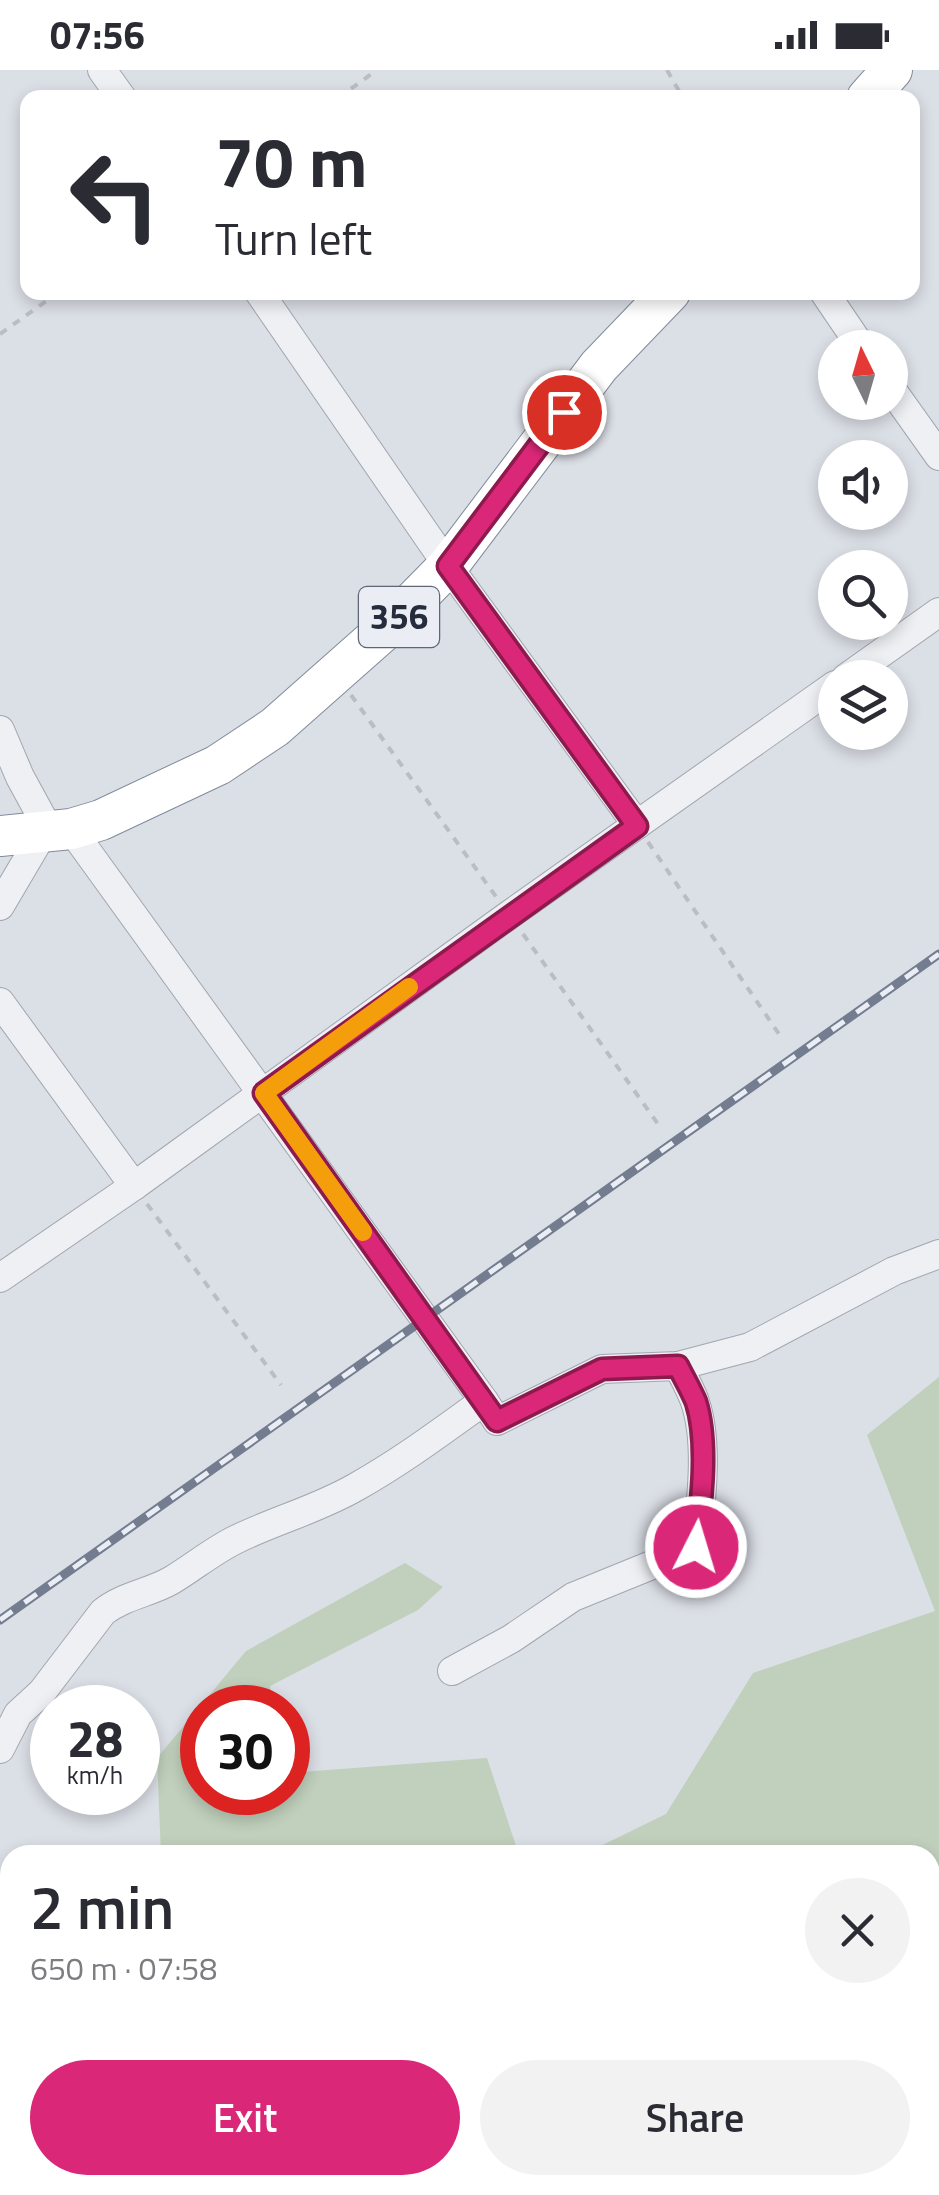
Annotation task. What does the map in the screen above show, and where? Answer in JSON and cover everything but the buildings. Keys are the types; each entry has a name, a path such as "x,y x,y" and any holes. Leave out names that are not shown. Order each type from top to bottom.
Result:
{"highway":[{"path":"873,90 892,70"},
{"name":"356","path":"0,836 54,831 102,820 256,742 336,675 448,566 599,366 662,300"}],"street":[{"path":"265,300 448,566 637,826"},
{"path":"829,300 850,330"},
{"path":"908,412 939,456"},
{"path":"871,660 939,612"},
{"path":"0,1278 818,698"},
{"path":"0,730 20,777 54,831 264,1093 497,1421 602,1369 678,1366 750,1347 894,1271 939,1254"},
{"path":"0,906 54,831"},
{"path":"0,1002 134,1186"},
{"path":"452,1671 511,1639 573,1598 696,1547 702,1476 700,1425 695,1401 678,1366"},
{"path":"0,1750 18,1714 42,1692 103,1612 115,1602 169,1582 217,1549 310,1511 358,1486 484,1401"}],"path":[{"path":"349,90 377,70"},
{"path":"0,334 48,300"},
{"path":"637,826 779,1034"},
{"path":"134,1186 281,1385"}],"green space":[{"path":"939,1377 939,1845 602,1845 666,1814 753,1673 935,1611 867,1435"},
{"path":"405,1563 443,1587 418,1610 272,1685 218,1685 246,1651"},
{"path":"180,1730 180,1815 310,1815 310,1771 487,1758 516,1845 161,1845 160,1754"}],"railway":[{"path":"0,1620 939,954"}],"slow traffic":[{"path":"363,1232 264,1093 409,987"}],"route":[{"path":"564,412 448,566 637,826 264,1093 497,1421 602,1369 678,1366 695,1401 700,1425 702,1476 696,1547"}]}
